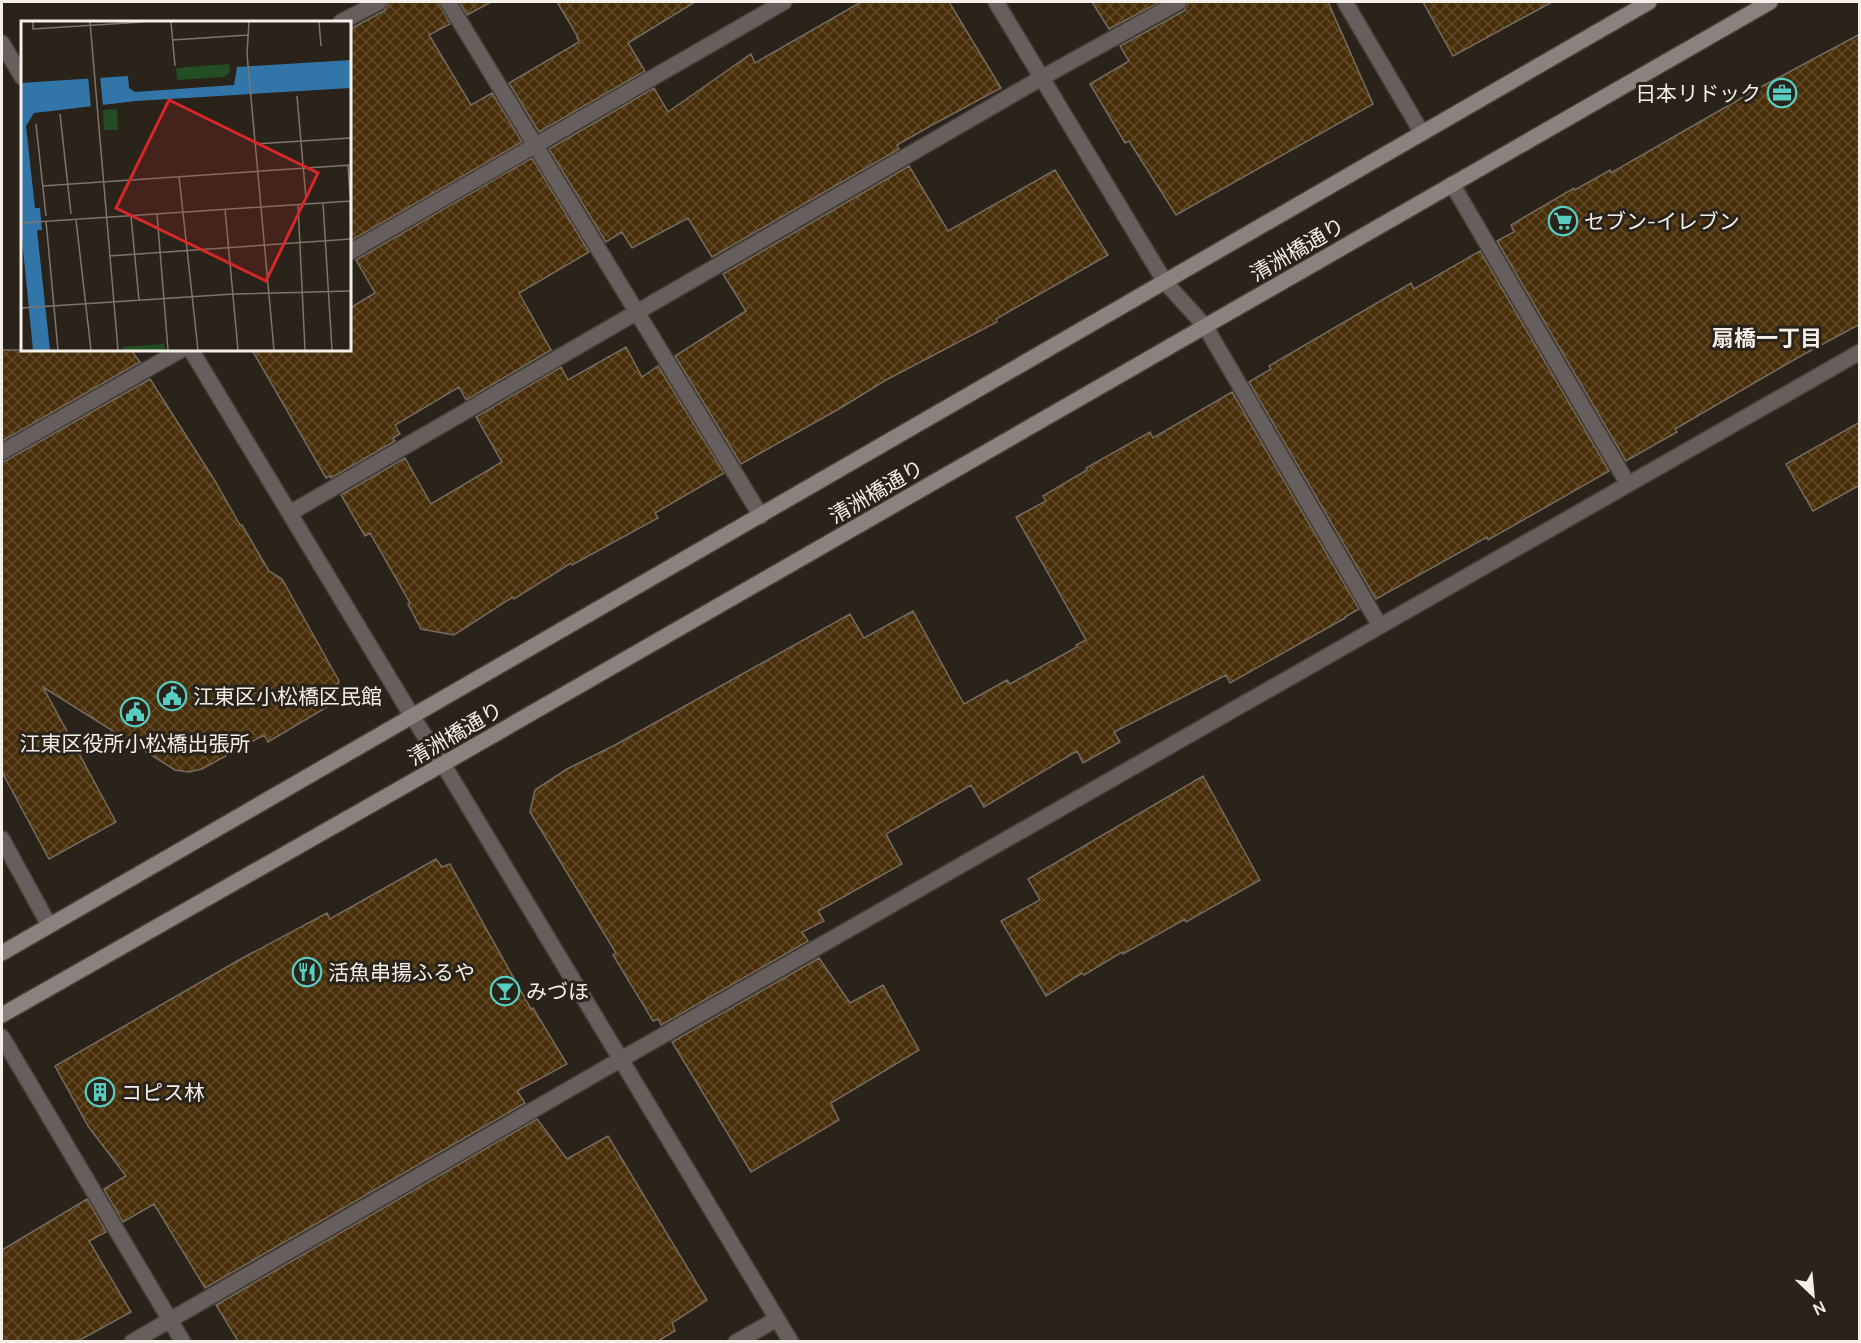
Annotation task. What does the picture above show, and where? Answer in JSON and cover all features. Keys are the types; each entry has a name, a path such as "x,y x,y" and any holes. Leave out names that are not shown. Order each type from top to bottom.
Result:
{"main road":[{"name":"清洲橋通り","path":"2,953 1649,2"},
{"name":"清洲橋通り","path":"2,1015 1770,2"}],"street":[{"path":"342,21 379,2"},
{"path":"448,2 761,516"},
{"path":"351,251 784,2"},
{"path":"996,2 1165,282 1205,326 1380,626"},
{"path":"290,513 1043,77 1179,2"},
{"path":"1345,2 1422,133"},
{"path":"2,43 21,75"},
{"path":"1452,184 1628,484"},
{"path":"2,452 180,351"},
{"path":"191,351 443,764 790,1341"},
{"path":"132,1341 1860,352"},
{"path":"2,839 49,925"},
{"path":"2,1037 183,1341"},
{"path":"736,1341 777,1319"}],"building":[{"path":"389,2 438,2 450,24 429,35 471,105 492,93 522,142 351,240 351,28 384,11"},
{"path":"459,2 491,2 467,15"},
{"path":"557,2 695,2 628,43 645,71 539,132 509,83 579,42"},
{"path":"861,2 949,2 1001,88 897,145 899,149 712,257 688,218 632,248 622,232 606,242 549,149 654,88 668,112 751,54 755,63"},
{"path":"1092,2 1160,2 1109,29"},
{"path":"1189,2 1328,2 1373,104 1176,215 1129,141 1125,143 1090,84 1129,61 1120,46 1184,11"},
{"path":"1423,2 1552,2 1453,56"},
{"path":"1860,34 1860,324 1675,429 1677,432 1626,461 1497,241 1514,232 1511,225 1574,188 1575,190 1610,170 1611,173 1757,89"},
{"path":"532,158 589,252 519,293 551,350 466,400 459,387 395,425 400,434 393,438 395,441 331,478 330,476 326,478 253,351 351,351 351,307 375,293 356,260"},
{"path":"909,166 948,231 1055,170 1108,255 996,319 997,322 886,380 741,464 675,356 746,311 723,274"},
{"path":"1480,251 1609,471 1488,540 1487,537 1376,599 1249,382 1271,369 1269,366 1411,283 1414,289"},
{"path":"626,347 642,377 658,366 724,473 655,513 658,518 572,565 571,563 454,635 421,629 408,604 410,603 370,533 365,536 341,495 405,458 431,504 502,462 476,417 561,367 568,380"},
{"path":"2,350 132,351 140,362 2,441"},
{"path":"150,379 269,571 282,579 339,681 332,704 268,742 264,735 202,769 189,772 175,770 43,687 116,822 49,859 2,772 2,462"},
{"path":"1232,392 1359,609 1230,683 1226,675 1114,732 1120,742 1083,763 1077,751 984,807 971,785 886,834 902,864 818,911 824,921 802,932 808,941 661,1025 658,1019 653,1021 613,955 616,953 530,812 535,790 567,769 617,744 850,614 864,638 913,611 964,704 1007,680 1010,684 1077,647 1076,645 1086,640 1016,517 1046,501 1043,496 1087,470 1086,468 1150,432 1153,438"},
{"path":"1860,422 1860,485 1813,511 1786,464"},
{"path":"1203,776 1260,880 1186,922 1185,919 1084,975 1082,973 1046,996 1001,921 1040,900 1028,879"},
{"path":"436,859 442,867 450,864 531,1009 533,1008 567,1064 517,1091 525,1103 205,1288 154,1204 123,1222 104,1189 126,1176 88,1126 55,1066 239,960 327,913 330,919"},
{"path":"819,958 850,1003 883,985 919,1050 831,1103 839,1120 751,1172 672,1042"},
{"path":"537,1119 567,1159 608,1136 707,1300 672,1323 675,1331 658,1341 238,1341 216,1305"},
{"path":"87,1199 106,1232 89,1241 131,1312 78,1341 2,1341 2,1250"}],"place":[{"name":"日本リドック","path":"1782,93"},
{"name":"セブン-イレブン","path":"1563,221"},
{"name":"江東区小松橋区民館","path":"172,696"},
{"name":"江東区役所小松橋出張所","path":"135,712"},
{"name":"活魚串揚ふるや","path":"307,972"},
{"name":"みづほ","path":"505,991"},
{"name":"コピス林","path":"100,1092"}],"district":[{"name":"扇橋一丁目","path":"1767,338"}]}
